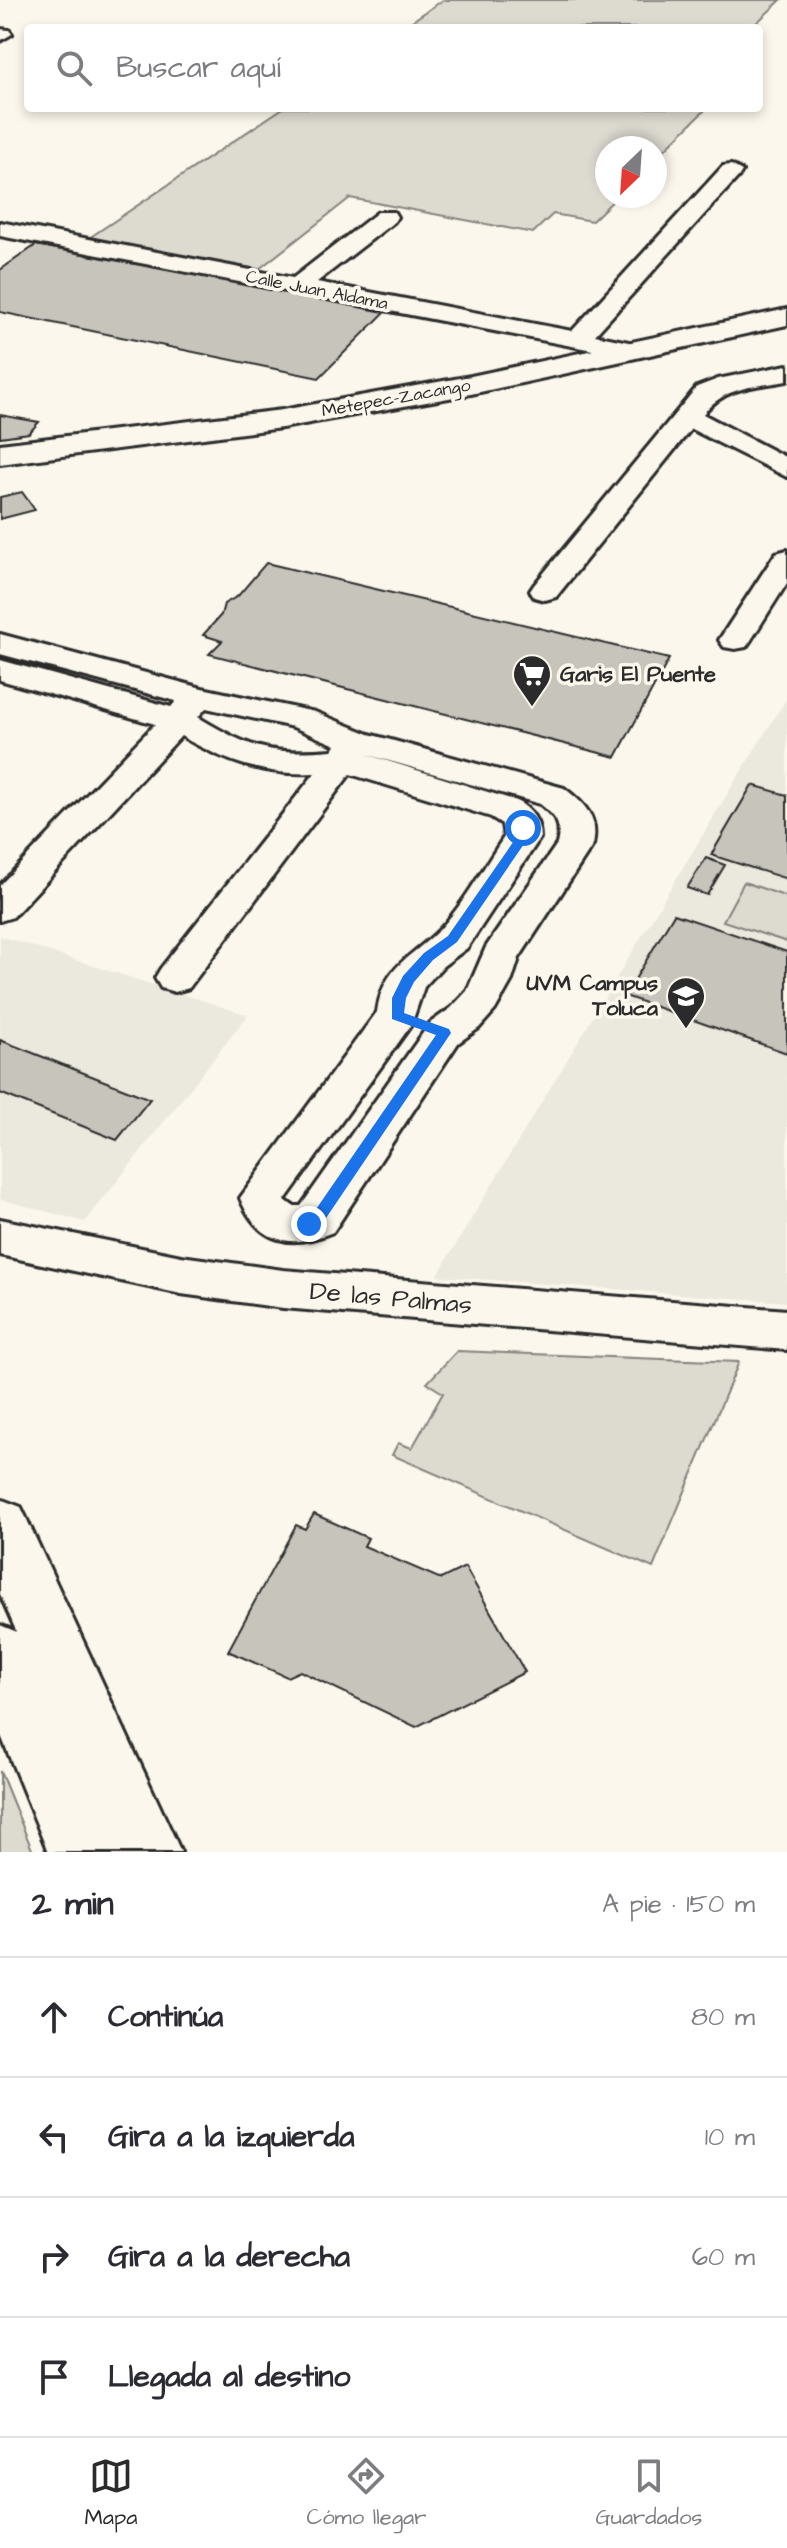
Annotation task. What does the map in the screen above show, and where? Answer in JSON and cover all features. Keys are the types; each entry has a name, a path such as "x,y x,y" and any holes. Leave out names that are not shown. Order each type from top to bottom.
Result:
{"main road":[{"name":"Metepec-Zacango","path":"0,454 282,419 471,385 787,317"},
{"path":"1,1542 147,1852"},
{"path":"0,1656 82,1852"}],"street":[{"path":"578,339 731,171"},
{"path":"297,286 386,217"},
{"name":"Calle Juan Aldama","path":"0,229 634,350"},
{"path":"545,591 686,415 711,390 787,373"},
{"path":"686,415 787,469"},
{"path":"735,640 787,559"},
{"path":"0,644 189,708 217,743 258,759 288,764 350,751 524,786 552,796 571,811 579,828 575,845 500,956 496,974 473,1013 444,1033 317,1219 301,1226 270,1216 262,1198 397,1015 399,998 408,980 429,957 453,939 522,838 523,828 519,820 504,809 350,751 291,715 189,708 0,670"},
{"path":"0,908 189,708"},
{"path":"175,978 350,751"},
{"path":"453,939 500,956"},
{"path":"397,1015 444,1033"},
{"name":"De las Palmas","path":"0,1237 181,1275 283,1289 787,1330"}],"shaded area":[{"path":"443,0 781,0 755,24 408,24"},
{"path":"277,112 703,112 667,147 667,136 595,136 595,208 606,208 592,221 553,214 533,233 350,198 254,273 89,238"},
{"name":"UVM Campus Toluca","path":"787,698 787,1302 437,1276 734,783"},
{"path":"744,882 787,897 787,942 723,921"},
{"path":"0,936 248,1015 85,1222 0,1199"},
{"path":"457,1351 739,1362 653,1568 392,1455 398,1443 412,1448 443,1393 427,1383"},
{"path":"0,1771 33,1852 0,1852"}],"building":[{"path":"36,245 386,311 319,378 0,312 0,270"},
{"path":"0,415 39,422 29,433 0,437"},
{"path":"22,492 35,510 0,519 0,497"},
{"name":"Garis El Puente","path":"266,563 669,659 616,757 209,654 222,641 203,635 221,615 224,604 238,596"},
{"path":"752,785 787,795 787,879 711,855"},
{"path":"706,858 725,865 707,895 687,888"},
{"path":"674,914 787,952 787,1053 625,996"},
{"path":"0,1040 150,1099 117,1140 0,1093"},
{"path":"314,1514 368,1538 364,1546 441,1579 465,1567 525,1672 416,1727 300,1671 287,1677 228,1651 296,1525 305,1529"}],"place":[{"name":"Garis El Puente","path":"532,708"},
{"name":"UVM Campus Toluca","path":"686,1030"}],"route":[{"path":"309,1224 317,1219 444,1033 397,1015 399,998 408,980 429,957 453,939 522,838 523,828"}]}
